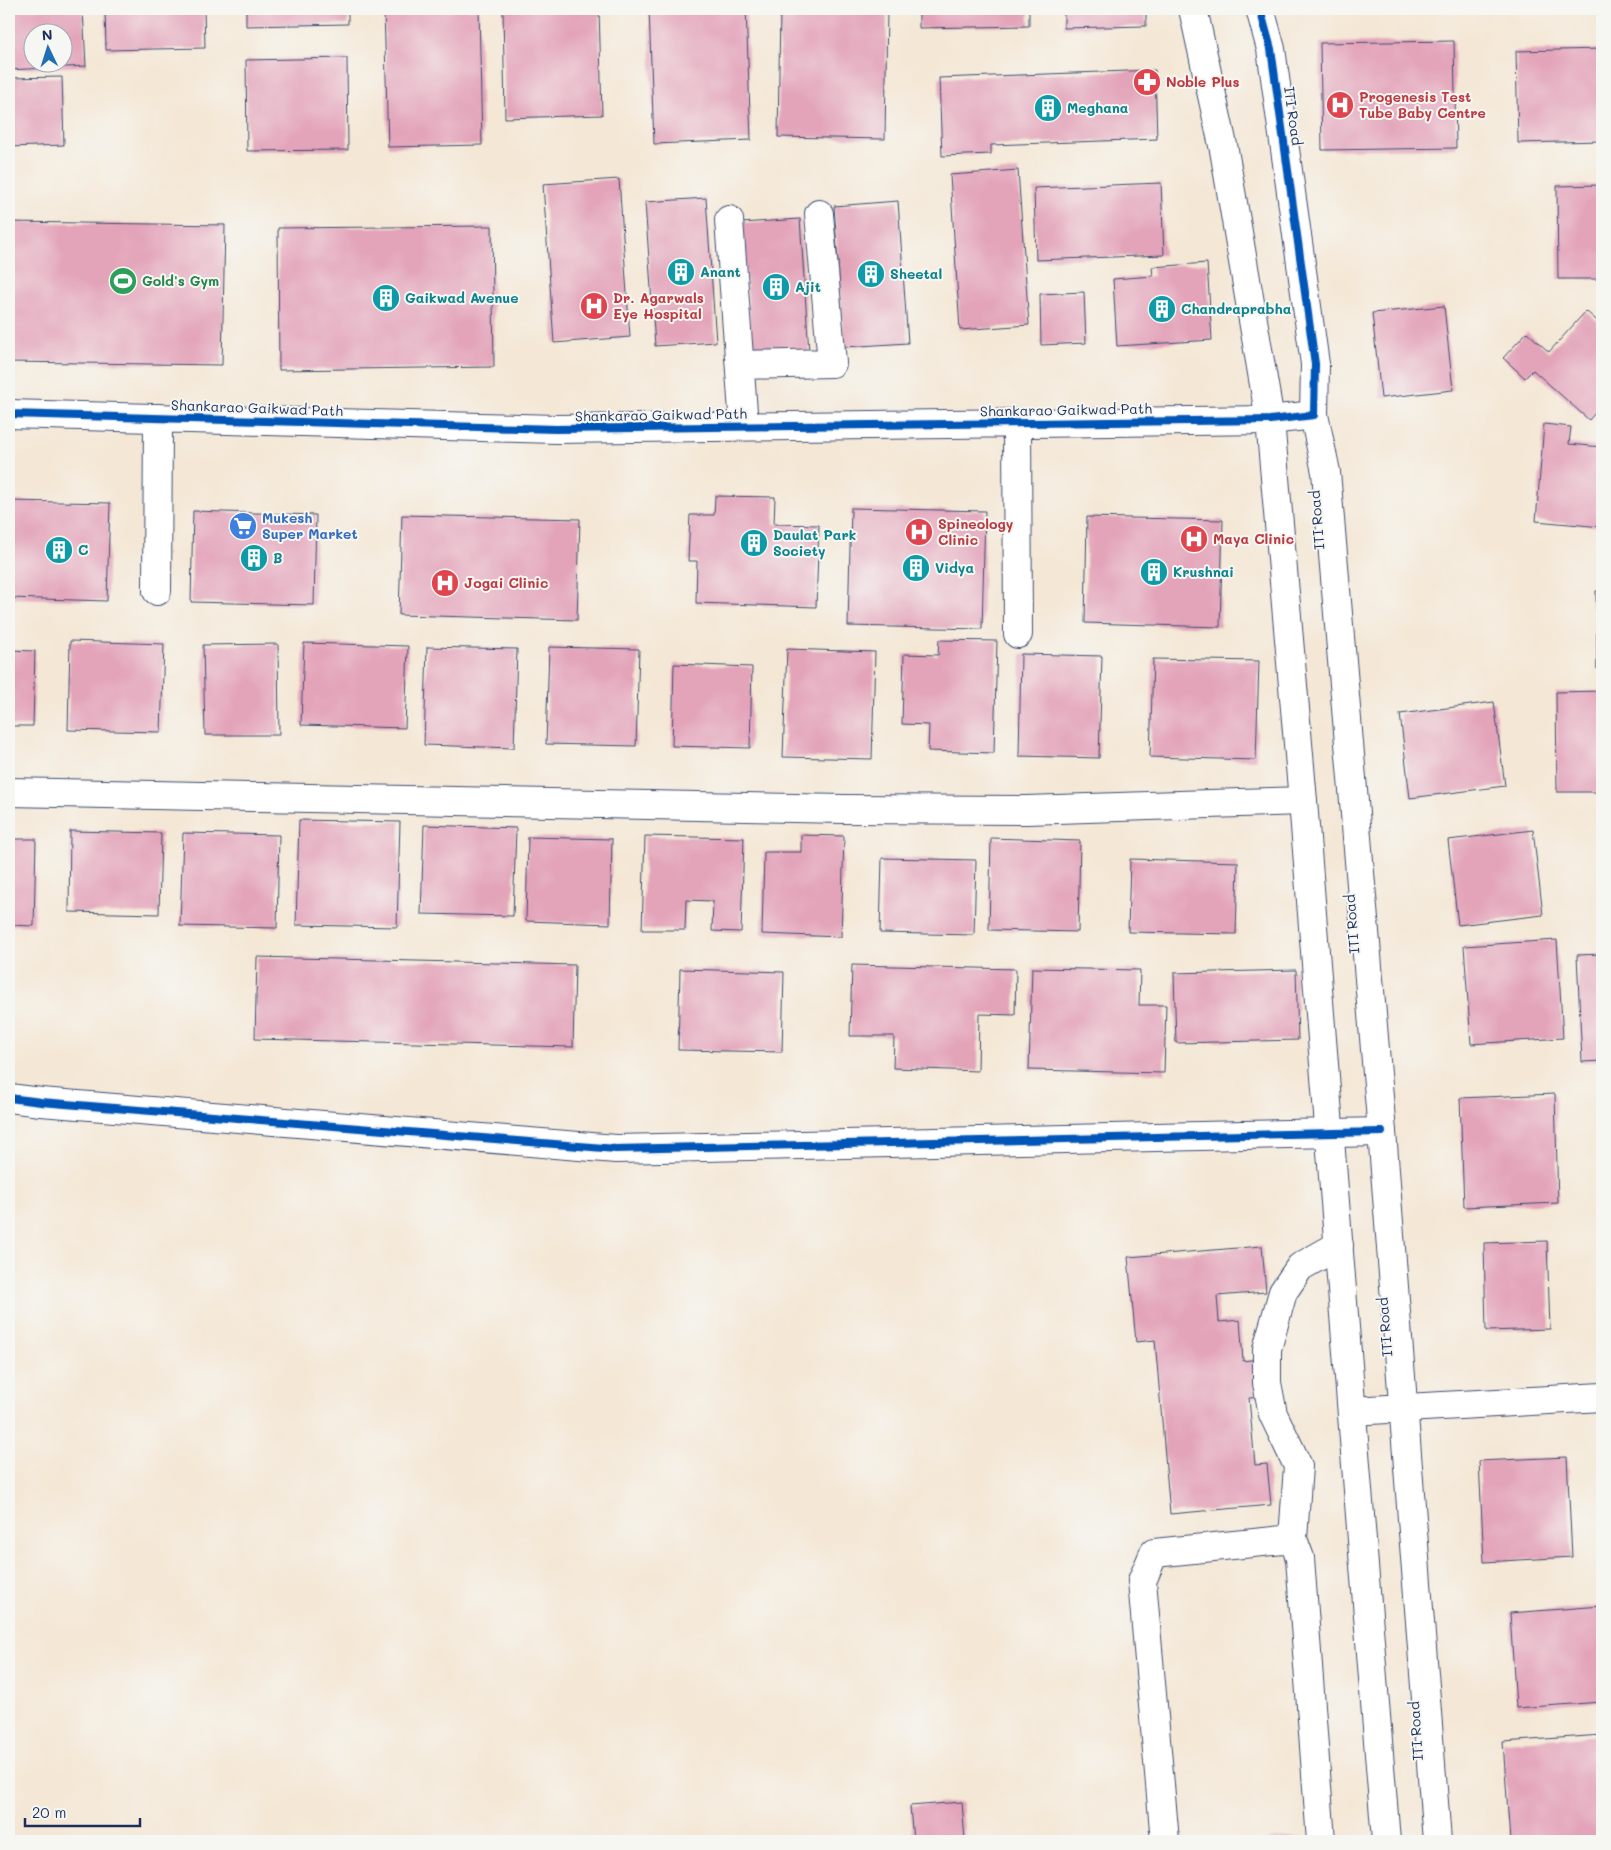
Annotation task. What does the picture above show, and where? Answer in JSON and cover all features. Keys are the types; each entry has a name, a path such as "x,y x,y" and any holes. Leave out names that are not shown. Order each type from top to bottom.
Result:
{"street":[{"path":"1193,9 1224,150 1270,420 1304,801 1386,1841"},
{"name":"ITI Road","path":"1260,9 1271,49 1315,364 1314,415 1326,472 1382,1132 1438,1841"},
{"path":"740,365 832,363 819,214"},
{"path":"729,220 744,426"},
{"name":"Shankarao Gaikwad Path","path":"9,414 556,429 1270,420 1314,415"},
{"path":"157,591 158,418"},
{"path":"1017,423 1018,634"},
{"path":"9,792 854,810 1027,810 1304,801"},
{"path":"9,1098 616,1149 1382,1132"},
{"path":"1322,1841 1300,1558 1293,1539 1298,1466 1273,1414 1267,1383 1267,1349 1283,1292 1300,1267 1339,1245"},
{"path":"1352,1411 1602,1397"},
{"path":"1165,1841 1142,1581 1154,1553 1293,1539"}],"building":[{"path":"9,9 83,9 86,66 72,67 72,22 22,22 22,69 9,70"},
{"path":"105,9 204,9 205,48 106,50"},
{"path":"246,9 348,9 348,24 246,26"},
{"path":"384,9 479,9 482,145 388,147"},
{"path":"503,9 599,9 602,115 505,118"},
{"path":"649,9 746,9 751,140 654,144"},
{"path":"780,9 887,9 885,139 778,137"},
{"path":"919,9 1029,9 1029,26 919,28"},
{"path":"1064,9 1146,9 1146,26 1064,28"},
{"path":"1454,41 1456,148 1322,150 1320,43"},
{"path":"1602,49 1602,141 1518,143 1516,51"},
{"path":"347,58 348,150 247,151 246,60"},
{"name":"Meghana","path":"1155,70 1157,139 991,145 991,154 942,156 939,78"},
{"path":"62,77 64,145 9,147 9,78"},
{"path":"1018,170 1029,325 960,330 950,175"},
{"path":"619,179 630,337 554,343 543,184"},
{"path":"1161,183 1164,255 1036,260 1034,188"},
{"path":"1602,185 1602,279 1558,279 1557,186"},
{"name":"Anant","path":"706,198 716,342 655,346 645,202"},
{"name":"Sheetal","path":"898,201 908,343 844,347 834,206"},
{"name":"Ajit","path":"800,219 809,352 752,356 742,223"},
{"path":"9,222 225,225 222,365 9,362"},
{"name":"Gaikwad Avenue","path":"492,226 494,367 279,370 278,228"},
{"name":"Chandraprabha","path":"1207,263 1212,340 1117,346 1113,279 1153,276 1152,267"},
{"path":"1084,292 1086,343 1041,345 1040,294"},
{"path":"1444,306 1453,390 1381,398 1372,313"},
{"path":"1586,311 1602,325 1602,405 1589,420 1533,370 1525,378 1503,358 1527,332 1549,352"},
{"path":"1544,424 1571,427 1569,444 1602,447 1602,527 1536,521"},
{"name":"Daulat Park Society","path":"715,496 775,497 774,524 819,525 816,607 696,603 697,561 688,561 690,515 714,515"},
{"name":"C","path":"9,501 110,503 107,601 9,598"},
{"name":"Vidya","path":"851,508 985,511 982,629 848,626"},
{"name":"B","path":"193,511 316,515 314,605 191,602"},
{"path":"402,515 580,519 577,620 399,615"},
{"name":"Krushnai","path":"1087,517 1223,520 1220,627 1085,623"},
{"path":"1596,591 1602,591 1602,669 1597,669"},
{"path":"939,640 997,641 994,753 928,751 929,725 902,724 904,654 938,655"},
{"path":"70,641 164,644 161,732 68,730"},
{"path":"304,643 408,646 405,728 301,725"},
{"path":"278,644 279,735 205,735 203,645"},
{"path":"427,647 517,649 514,748 424,745"},
{"path":"549,647 639,649 636,746 546,744"},
{"path":"787,649 875,652 872,759 783,757"},
{"path":"9,650 35,651 33,726 9,726"},
{"path":"1021,654 1102,656 1099,758 1019,756"},
{"path":"1153,659 1259,661 1256,760 1150,757"},
{"path":"674,664 752,667 750,748 672,746"},
{"path":"1602,691 1602,792 1557,792 1556,692"},
{"path":"1494,702 1505,786 1410,798 1400,714"},
{"path":"299,820 400,822 397,927 296,925"},
{"path":"424,825 516,828 513,916 421,914"},
{"path":"1533,830 1543,915 1458,925 1448,840"},
{"path":"70,831 161,833 159,914 69,912"},
{"path":"183,833 279,835 277,928 180,926"},
{"path":"801,835 844,836 841,937 762,934 764,852 801,852"},
{"path":"645,836 744,838 741,932 712,931 713,901 686,900 685,930 642,930"},
{"path":"528,837 612,839 610,924 526,921"},
{"path":"991,838 1080,841 1078,932 989,930"},
{"path":"9,839 36,839 34,926 9,925"},
{"path":"882,858 976,860 974,935 880,933"},
{"path":"1130,859 1238,862 1236,934 1128,932"},
{"path":"1557,940 1563,1038 1471,1044 1464,946"},
{"path":"1602,954 1602,1061 1582,1062 1577,955"},
{"path":"257,957 575,965 573,1047 255,1039"},
{"path":"852,965 1016,969 1015,1015 979,1014 978,1071 893,1068 894,1036 850,1036"},
{"path":"1032,968 1140,970 1139,1005 1166,1005 1164,1073 1029,1070"},
{"path":"680,969 784,972 782,1052 678,1050"},
{"path":"1296,970 1298,1040 1176,1043 1174,973"},
{"path":"1555,1094 1558,1203 1464,1207 1460,1098"},
{"path":"1547,1241 1550,1329 1486,1331 1484,1243"},
{"path":"1262,1246 1266,1292 1217,1296 1219,1322 1240,1320 1243,1361 1258,1359 1262,1397 1249,1398 1255,1465 1267,1464 1271,1505 1170,1514 1155,1340 1136,1342 1128,1257"},
{"path":"1567,1457 1572,1557 1484,1562 1479,1461"},
{"path":"1602,1606 1602,1702 1516,1708 1510,1613"},
{"path":"1602,1735 1602,1839 1510,1841 1503,1742"},
{"path":"962,1802 965,1841 913,1841 910,1806"},
{"path":"1298,1837 1299,1841 1267,1841 1267,1840"}],"cycle path":[{"path":"9,414 556,429 1270,420 1314,415 1315,364 1271,49 1260,9"},
{"path":"9,1098 616,1149 1382,1132"}],"place":[{"name":"Noble Plus","path":"1147,82"},
{"name":"Progenesis Test Tube Baby Centre","path":"1340,105"},
{"name":"Meghana","path":"1048,108"},
{"name":"Anant","path":"681,272"},
{"name":"Sheetal","path":"871,274"},
{"name":"Gold's Gym","path":"123,281"},
{"name":"Ajit","path":"776,287"},
{"name":"Gaikwad Avenue","path":"386,298"},
{"name":"Dr. Agarwals Eye Hospital","path":"594,306"},
{"name":"Chandraprabha","path":"1162,309"},
{"name":"Mukesh Super Market","path":"243,526"},
{"name":"Spineology Clinic","path":"919,532"},
{"name":"Maya Clinic","path":"1194,539"},
{"name":"Daulat Park Society","path":"754,543"},
{"name":"C","path":"59,550"},
{"name":"B","path":"254,558"},
{"name":"Vidya","path":"916,568"},
{"name":"Krushnai","path":"1154,572"},
{"name":"Jogai Clinic","path":"445,583"}]}
